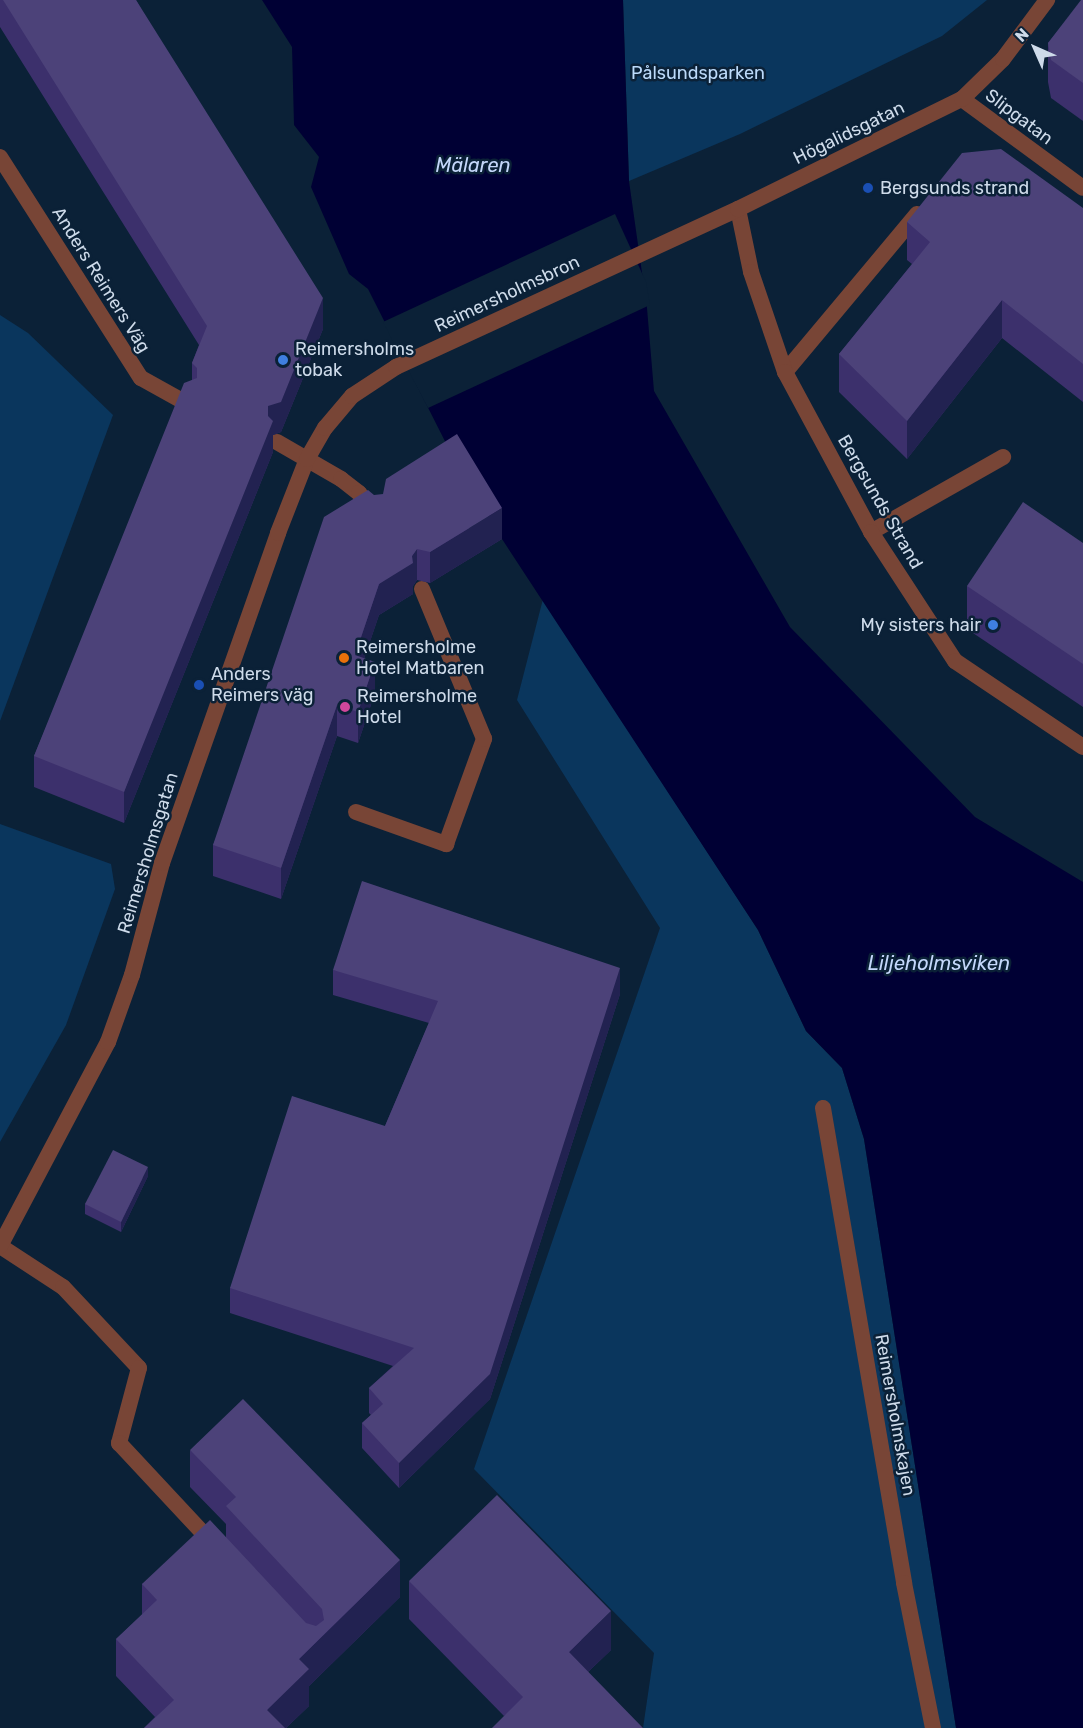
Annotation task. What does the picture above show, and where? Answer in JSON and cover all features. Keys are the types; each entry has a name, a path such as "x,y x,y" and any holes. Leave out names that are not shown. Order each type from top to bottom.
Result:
{"street":[{"name":"Högalidsgatan","path":"634,255 738,210 962,99 1003,59 1047,0"},
{"name":"Slipgatan","path":"962,99 1083,188"},
{"name":"Anders Reimers Väg","path":"0,157 141,378 188,404"},
{"name":"Bergsunds Strand","path":"738,210 751,272 785,372 871,532 955,662 1083,747"},
{"path":"785,372 916,214"},
{"name":"Reimersholmsbron","path":"396,367 634,255"},
{"name":"Reimersholmsgatan","path":"0,1246 108,1042 132,975 162,863 307,459 325,428 352,396 396,367"},
{"path":"277,442 359,493 377,516"},
{"path":"871,532 1003,457"},
{"path":"356,812 446,844 484,739 422,589"},
{"name":"Reimersholmskajen","path":"823,1108 904,1583 933,1728"},
{"path":"0,1246 63,1287 140,1368 119,1443 225,1557"}],"green space":[{"name":"Pålsundsparken","path":"623,0 987,0 942,36 740,134 629,181"},
{"path":"0,315 28,333 113,415 0,721"},
{"path":"543,599 758,930 806,1031 842,1068 864,1139 956,1728 643,1728 654,1653 474,1469 660,928 517,700"},
{"path":"0,824 111,864 115,889 66,1025 0,1142"}],"water":[{"name":"Liljeholmsviken","path":"262,0 623,0 629,181 647,308 654,391 790,627 975,817 1083,882 1083,1728 956,1728 864,1139 842,1068 806,1031 758,930 502,539 457,465 368,289 349,274 311,187 319,157 294,125 292,47"}],"pier":[{"path":"615,214 646,282 650,305 428,408 383,322"}],"building":[{"path":"3,0 136,0 323,298 281,402 268,406 268,416 273,421 124,792 34,756 184,383 197,378 197,368 192,363 207,326"},
{"path":"1083,0 1083,83 1051,60 1048,43"},
{"path":"1001,149 1083,208 1083,364 1002,300 907,421 839,354 930,242 907,222 962,153"},
{"path":"457,434 502,508 430,552 417,549 412,556 413,563 379,584 355,655 375,662 358,712 337,705 281,868 213,845 324,517 368,490 374,495 383,494 386,479"},
{"path":"1023,502 1083,543 1083,664 967,586"},
{"path":"362,881 620,968 490,1374 399,1463 362,1423 383,1404 369,1388 414,1348 230,1288 292,1096 385,1126 438,1001 333,970"},
{"path":"113,1150 148,1167 121,1222 85,1204"},
{"path":"243,1399 400,1560 299,1659 309,1669 267,1710 285,1728 144,1728 174,1700 116,1639 157,1600 142,1584 210,1520 306,1623 316,1626 324,1620 322,1609 226,1506 236,1497 190,1450"},
{"path":"497,1495 611,1611 569,1652 643,1728 492,1728 523,1697 409,1581"}],"place":[{"name":"Bergsunds strand","path":"868,188"},
{"name":"Reimersholms tobak","path":"283,360"},
{"name":"My sisters hair","path":"993,625"},
{"name":"Reimersholme Hotel Matbaren","path":"344,658"},
{"name":"Anders Reimers väg","path":"199,685"},
{"name":"Reimersholme Hotel","path":"345,707"}],"water label":[{"name":"Mälaren","path":"473,165"}]}
